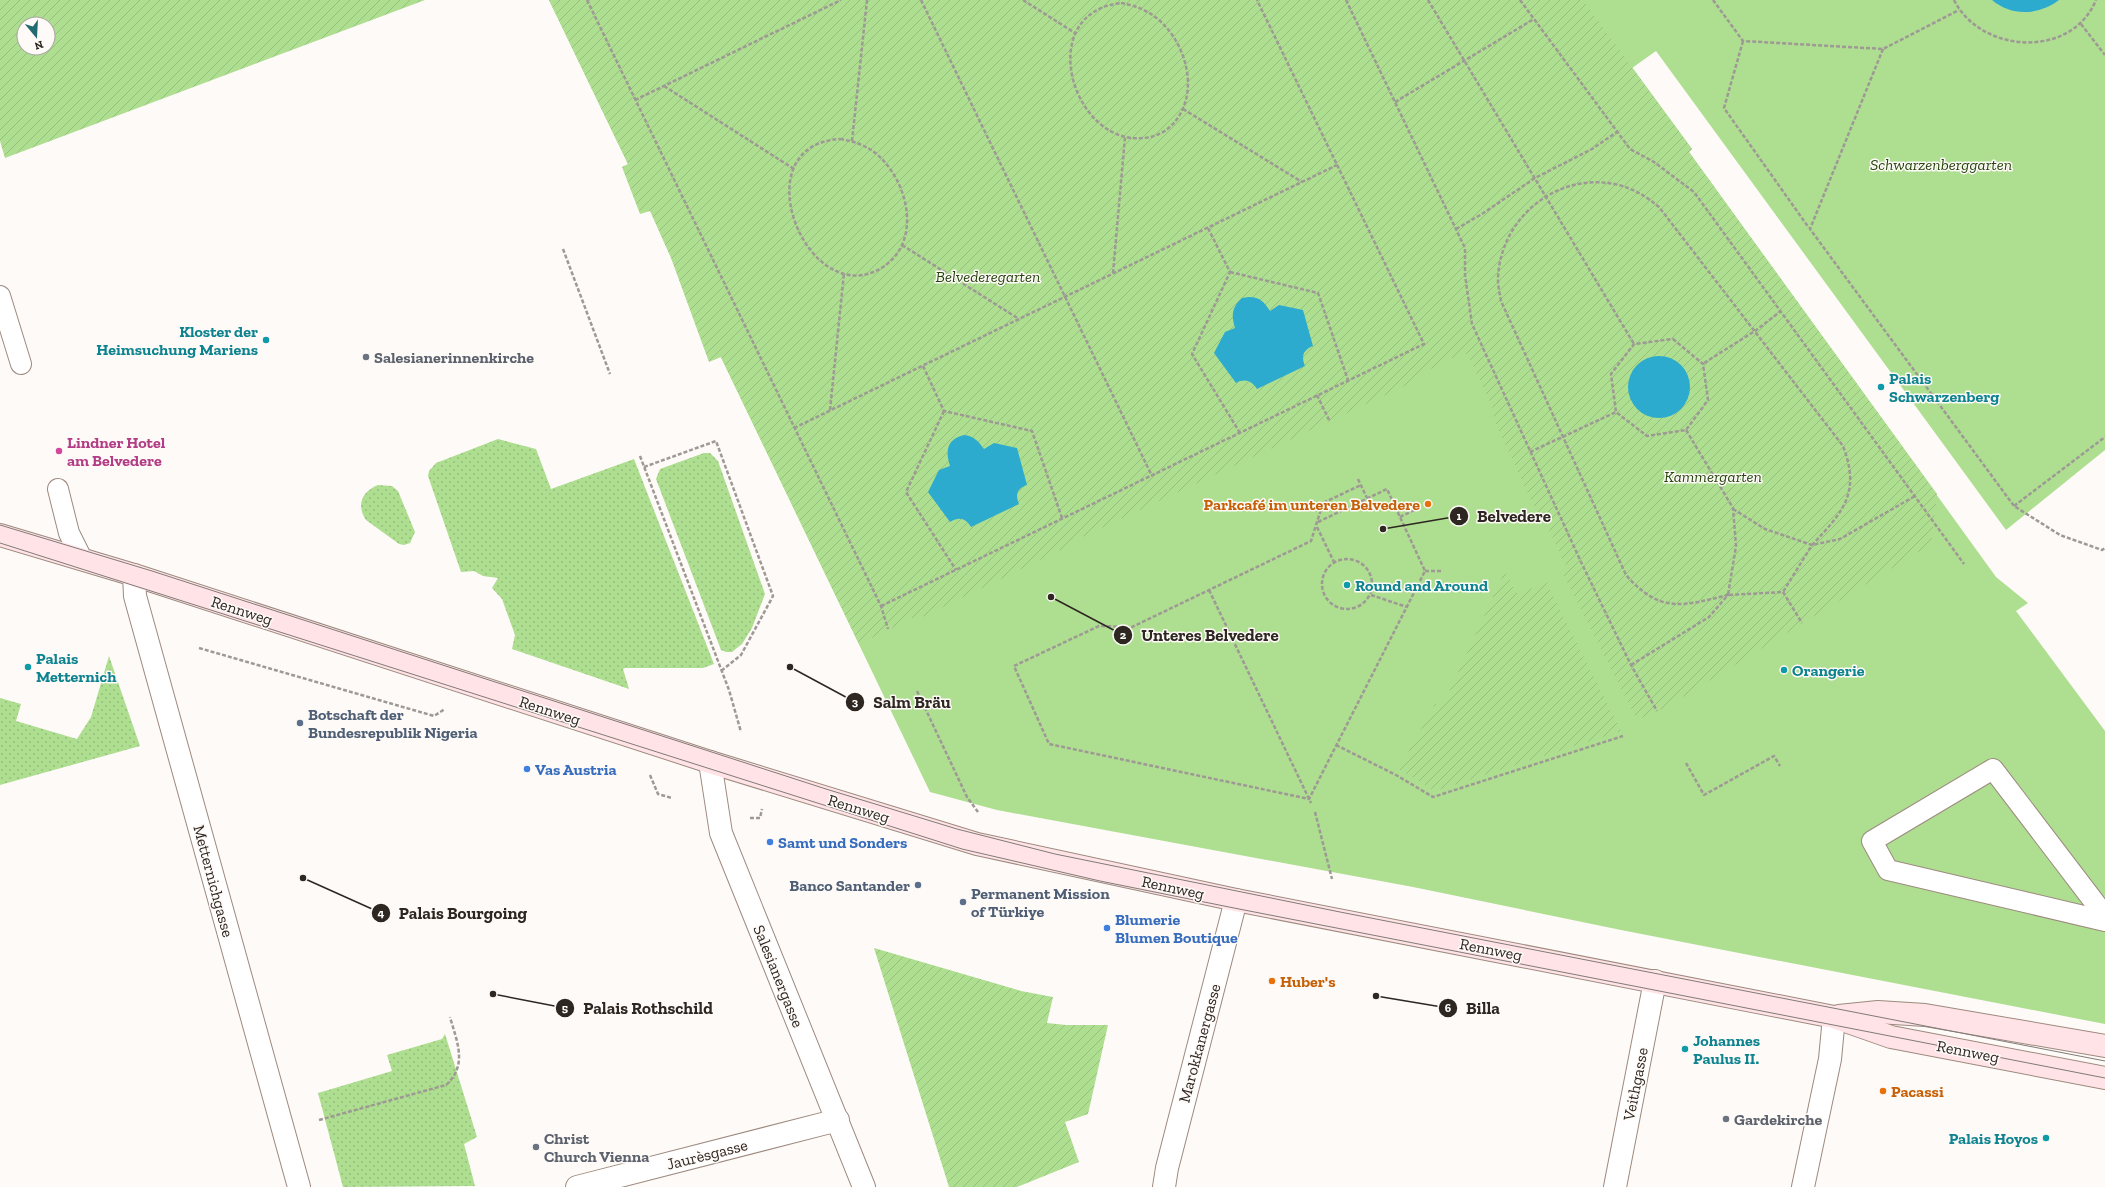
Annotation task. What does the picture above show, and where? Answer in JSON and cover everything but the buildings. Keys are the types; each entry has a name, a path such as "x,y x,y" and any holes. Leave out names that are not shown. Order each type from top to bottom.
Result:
{"main road":[{"name":"Rennweg","path":"0,535 134,575 710,762 977,844 1236,900 1834,1017 1891,1036 2105,1078"},
{"name":"Rennweg","path":"1834,1017 1878,1012 1925,1015 2105,1046"}],"street":[{"name":"Metternichgasse","path":"134,575 137,602 299,1187"},
{"name":"Salesianergasse","path":"710,762 721,833 864,1187"},
{"name":"Marokkanergasse","path":"1164,1187 1167,1168 1236,900"},
{"name":"Veithgasse","path":"1614,1187 1655,981"},
{"path":"1803,1187 1830,1059 1834,1017"},
{"name":"Jaurèsgasse","path":"577,1187 838,1120"}],"lane":[{"path":"0,296 21,364"},
{"path":"58,489 69,533 82,559"},
{"path":"2105,916 1993,769 1872,841 1888,870 2105,921"}],"path":[{"path":"587,0 881,606 888,629"},
{"path":"635,100 841,0"},
{"path":"852,141 866,0"},
{"path":"921,0 1152,476"},
{"path":"1023,0 1075,33"},
{"path":"1133,0 1133,5"},
{"path":"881,606 1424,344 1257,0"},
{"path":"1346,0 1465,248 1465,275 1472,324 1530,452 1631,665 1657,711"},
{"path":"1428,0 1634,344"},
{"path":"1520,0 1630,149 1654,162 1694,192 1964,564"},
{"path":"1713,0 1743,41"},
{"path":"1954,0 1959,10 1974,26 2001,40 2031,44 2056,37 2080,24 2096,0"},
{"path":"1121,3 1133,5 1155,16 1173,35 1179,47 1187,72 1188,85 1183,109 1170,128 1160,134 1137,139 1125,136 1103,125 1094,117 1079,95 1074,83 1070,57 1075,33 1089,14 1098,8 1121,3"},
{"path":"1743,41 1883,50 1959,10"},
{"path":"1396,102 1534,19"},
{"path":"2080,24 2105,55"},
{"path":"1743,41 1724,108 2014,506 2060,535 2102,550 2105,548"},
{"path":"1810,228 1883,50"},
{"path":"663,86 794,169"},
{"path":"1183,109 1302,182"},
{"path":"1456,229 1482,214 1535,178 1592,149 1617,132"},
{"path":"1113,274 1125,136"},
{"path":"828,140 852,141 874,152 892,171 899,182 905,201 907,220 902,245 897,255 879,270 856,275 844,273 833,268 813,253 798,231 790,206 790,180 794,169 808,150 818,143 828,140"},
{"path":"794,428 1337,165"},
{"path":"1594,182 1619,185 1643,194 1659,206 1843,446 1849,462 1851,483 1845,504 1838,517 1812,545 1783,592 1728,595 1691,604 1676,605 1655,600 1638,589 1626,575 1501,301 1498,281 1501,256 1510,232 1525,212 1546,197 1569,186 1594,182"},
{"path":"1208,228 1230,272"},
{"path":"902,245 1020,319"},
{"path":"564,249 610,374"},
{"path":"1230,272 1318,293 1348,380"},
{"path":"1230,272 1192,354 1240,433"},
{"path":"830,411 844,273"},
{"path":"1703,364 1755,331 1781,311"},
{"path":"1673,339 1703,364 1708,400 1686,430 1648,436 1616,412 1611,374 1634,344 1673,339"},
{"path":"923,366 944,410"},
{"path":"1317,396 1329,420"},
{"path":"944,410 1032,431 1062,518"},
{"path":"944,410 906,492 956,570"},
{"path":"1530,452 1616,412"},
{"path":"1686,430 1733,508 1765,529 1812,545 1840,539 1915,496"},
{"path":"2014,506 2105,437"},
{"path":"644,467 716,441 773,596 741,655 721,671"},
{"path":"640,456 721,671 741,732"},
{"path":"1358,479 1367,498"},
{"path":"1309,799 1050,744 1014,666 1099,626 1132,627 1312,541 1323,503 1361,485"},
{"path":"1318,522 1386,489 1425,571"},
{"path":"1400,517 1418,508"},
{"path":"1631,665 1709,617 1728,595 1736,546 1733,508"},
{"path":"1316,526 1334,562"},
{"path":"1349,558 1364,565 1373,578 1371,594 1360,607 1345,611 1330,604 1322,590 1323,574 1334,562 1349,558"},
{"path":"1425,571 1443,571"},
{"path":"1309,799 1425,571"},
{"path":"1209,590 1311,802"},
{"path":"1783,592 1802,623"},
{"path":"1371,594 1408,607"},
{"path":"199,648 434,716 450,705"},
{"path":"917,691 967,797 983,817"},
{"path":"1336,745 1396,775 1433,797 1623,736"},
{"path":"1686,763 1704,795 1774,756 1780,766"},
{"path":"648,769 658,794 672,798"},
{"path":"760,818 762,809"},
{"path":"1315,812 1332,879"},
{"path":"320,1120 446,1085 457,1071 460,1056 450,1017"}],"green space":[{"path":"0,0 425,0 5,158 0,141"},
{"path":"549,0 2105,0 2105,450 2006,530 1656,51 1632,68 1692,149 1689,152 1996,577 2028,603 2016,611 2105,731 2105,1024 1621,930 1413,887 997,810 930,792"},
{"name":"Belvederegarten","path":"549,0 1583,0 1692,149 1689,152 1937,494 1931,544 1668,706 1637,720 1563,574 1567,568 1541,513 1536,511 1493,418 1495,413 1468,355 1462,353 1411,379 1411,383 1080,538 1079,541 916,620 912,618 859,644 721,357 709,362 671,258 650,211 640,214 622,167 628,164"},
{"path":"498,439 536,449 551,489 634,459 714,664 703,668 625,668 623,669 629,689 512,649 515,635 502,599 492,588 498,578 483,576 474,571 461,572 428,476 429,471 436,463"},
{"path":"704,453 710,453 718,461 765,594 752,628 742,644 732,652 721,650 656,479 660,469"},
{"path":"378,485 392,486 398,491 415,532 410,543 404,545 399,544 366,520 361,509 362,499 368,491"},
{"path":"1505,571 1516,593 1521,593 1546,582 1621,731 1435,791 1399,769 1435,704 1442,707"},
{"path":"109,656 140,746 0,785 0,698 21,704 16,721 77,739 91,717"},
{"path":"874,948 1021,991 1053,997 1047,1023 1066,1025 1108,1025 1088,1114 1065,1122 1079,1162 1017,1187 949,1187"},
{"path":"445,1034 477,1137 464,1144 475,1186 343,1187 318,1093 392,1071 387,1055 442,1039"}],"water":[{"path":"1992,0 2059,0 2043,9 2026,12 2008,9"},
{"path":"1242,298 1256,298 1261,301 1270,311 1279,305 1303,310 1313,346 1305,351 1303,356 1305,366 1257,389 1248,381 1239,381 1236,383 1214,353 1225,332 1235,328 1233,319 1234,308"},
{"path":"1659,356 1671,358 1681,365 1688,375 1690,387 1688,399 1681,409 1671,416 1659,418 1647,416 1637,409 1630,399 1628,387 1630,375 1637,365 1647,358"},
{"path":"964,435 976,439 984,449 994,443 1017,448 1027,485 1021,488 1018,492 1017,498 1019,504 971,527 965,520 962,519 957,519 950,522 928,492 939,470 950,466 948,461 949,446 954,439"}],"tram line":[{"path":"0,525 152,571 826,789 957,829 1055,854 1340,912 2105,1061"},
{"path":"0,543 962,849 1100,881 1234,908 2105,1078"}],"place":[{"name":"Kloster der Heimsuchung Mariens","path":"266,340"},
{"name":"Salesianerinnenkirche","path":"366,357"},
{"name":"Palais Schwarzenberg","path":"1881,387"},
{"name":"Lindner Hotel am Belvedere","path":"59,451"},
{"name":"Parkcafé im unteren Belvedere","path":"1428,504"},
{"name":"Belvedere","path":"1383,529"},
{"name":"Round and Around","path":"1347,585"},
{"name":"Unteres Belvedere","path":"1051,597"},
{"name":"Palais Metternich","path":"28,667"},
{"name":"Salm Bräu","path":"790,667"},
{"name":"Orangerie","path":"1784,670"},
{"name":"Botschaft der Bundesrepublik Nigeria","path":"300,723"},
{"name":"Vas Austria","path":"527,769"},
{"name":"Samt und Sonders","path":"770,842"},
{"name":"Palais Bourgoing","path":"303,878"},
{"name":"Banco Santander","path":"918,885"},
{"name":"Permanent Mission of Türkiye","path":"963,902"},
{"name":"Blumerie Blumen Boutique","path":"1107,928"},
{"name":"Huber's","path":"1272,981"},
{"name":"Palais Rothschild","path":"493,994"},
{"name":"Billa","path":"1376,996"},
{"name":"Johannes Paulus II.","path":"1685,1049"},
{"name":"Pacassi","path":"1883,1091"},
{"name":"Gardekirche","path":"1726,1119"},
{"name":"Palais Hoyos","path":"2046,1138"},
{"name":"Christ Church Vienna","path":"536,1147"}],"park label":[{"name":"Schwarzenberggarten","path":"1941,164"},
{"name":"Kammergarten","path":"1713,476"}]}
